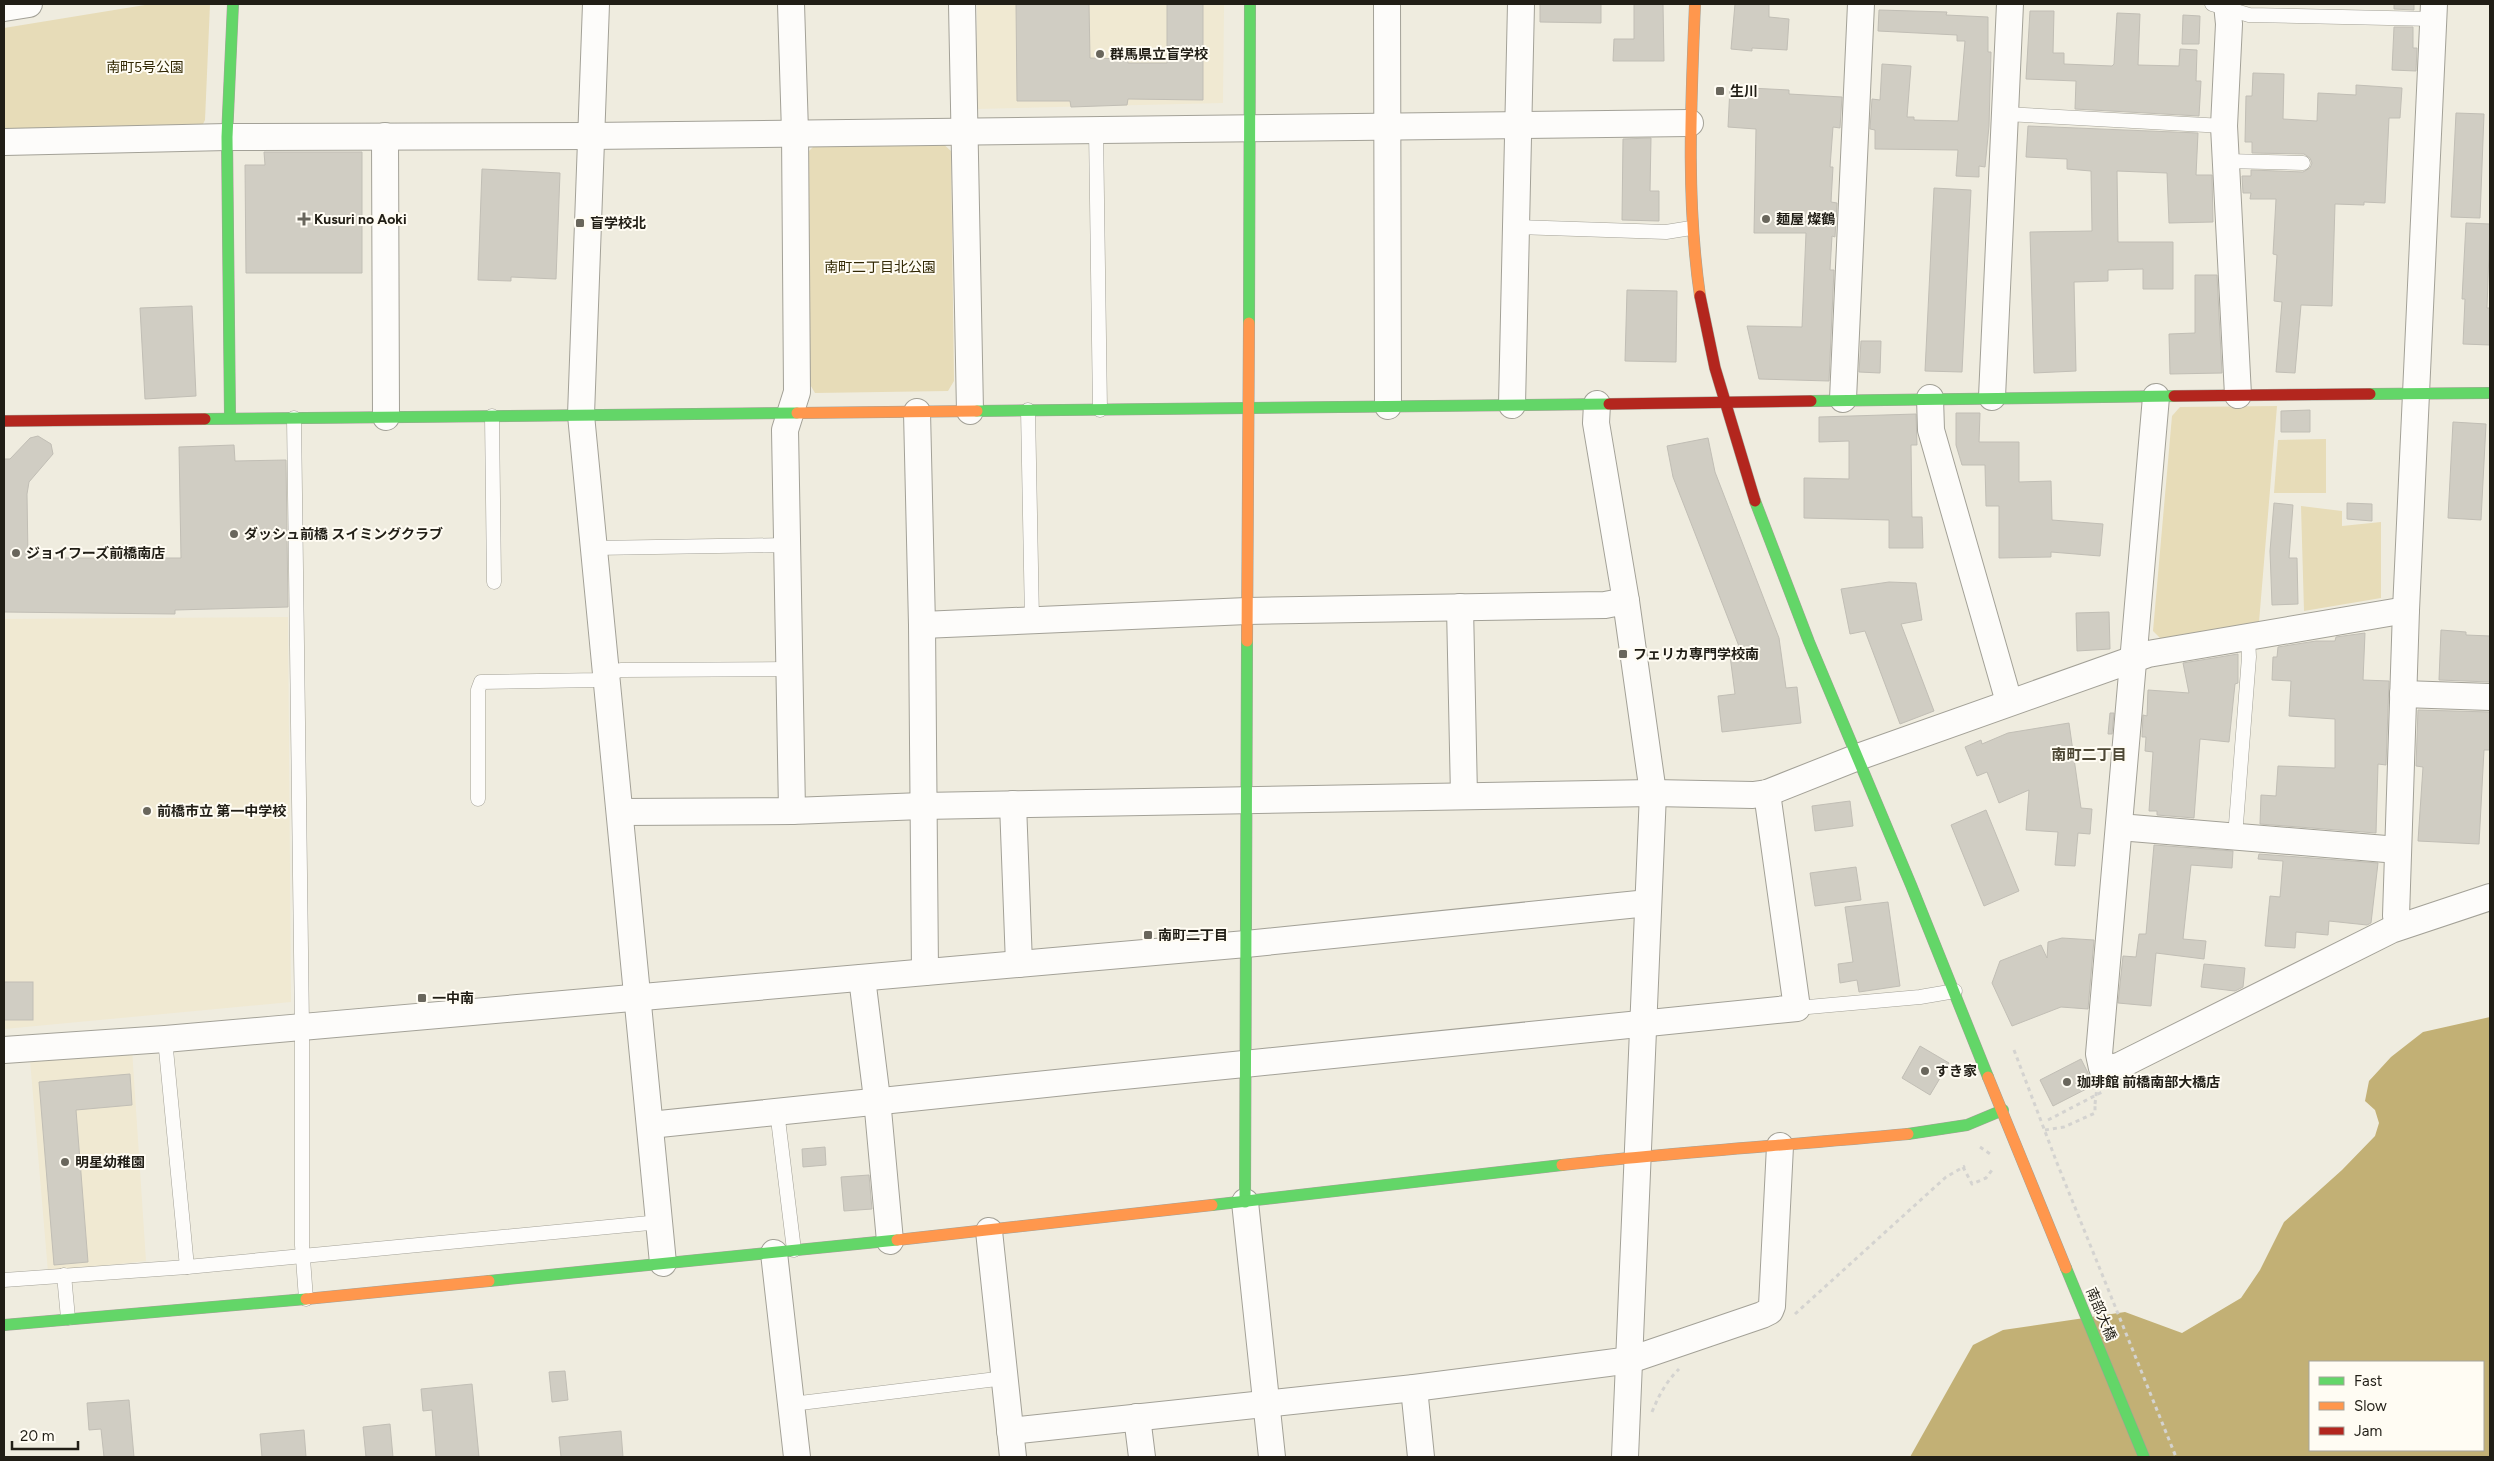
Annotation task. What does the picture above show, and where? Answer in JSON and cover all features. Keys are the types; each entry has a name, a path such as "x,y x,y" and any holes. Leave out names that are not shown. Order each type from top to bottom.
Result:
{"street":[{"path":"4,8 29,4"},
{"path":"230,417 227,137 233,4"},
{"path":"596,4 581,415 664,1263"},
{"path":"791,4 795,132 796,392 785,430 792,810"},
{"path":"962,4 970,411"},
{"path":"1250,4 1245,1202 1272,1457"},
{"path":"1387,4 1388,406"},
{"path":"1512,405 1521,4"},
{"name":"南部大橋","path":"1695,4 1689,204 1704,313 1725,403 1767,534 1956,991 2030,1182 2144,1457"},
{"path":"1843,399 1861,4"},
{"path":"1992,397 2010,4"},
{"path":"2222,5 2225,162 2238,395"},
{"path":"2400,926 2396,916 2406,610 2433,12"},
{"path":"4,142 227,137 590,136 795,132 1690,123"},
{"path":"384,136 386,417"},
{"path":"4,421 230,417 294,418 1725,403 1992,397 2490,393"},
{"path":"2156,396 2099,1054 2100,1064 2105,1069 2121,1065 2400,926 2490,898"},
{"path":"1930,398 1931,430 2009,702"},
{"path":"1597,404 1596,423 1626,601 1653,793 1645,1022 1625,1457"},
{"path":"917,412 922,625 922,806 925,972"},
{"path":"922,625 1247,612 1604,605 1626,601"},
{"path":"1460,607 1464,796"},
{"path":"620,812 792,810 1247,799 1653,793 1753,795 1767,793 1858,757 2134,658 2406,610"},
{"path":"2403,694 2490,697"},
{"path":"650,1125 877,1099 1797,1008 1767,793"},
{"path":"1013,804 1019,964"},
{"path":"2119,827 2398,850"},
{"path":"4,1050 165,1039 1246,944 1648,902"},
{"path":"862,978 877,1099 890,1240"},
{"path":"4,1325 306,1299 784,1252 989,1231 1639,1156 1780,1146 1944,1130 1967,1124 2003,1110"},
{"path":"1010,1431 1414,1388 1630,1360 1770,1311 1772,1306 1780,1146"},
{"path":"989,1231 1013,1457"},
{"path":"784,1252 792,1404 798,1457"},
{"path":"1414,1388 1421,1457"},
{"path":"1137,1417 1142,1457"}],"lane":[{"path":"2222,5 2249,15 2433,12"},
{"path":"2005,114 2224,126"},
{"path":"1096,129 1100,410"},
{"path":"2225,162 2303,163"},
{"path":"1516,227 1666,232 1691,228"},
{"path":"1028,410 1032,620"},
{"path":"492,416 494,582"},
{"path":"294,418 303,1256 306,1299"},
{"path":"594,548 787,545"},
{"path":"2235,837 2249,657 2248,638"},
{"path":"478,799 478,690 481,682 599,680 606,674 621,670 789,669"},
{"path":"1797,1008 1920,997 1956,991"},
{"path":"165,1039 187,1267"},
{"path":"777,1111 784,1252"},
{"path":"4,1280 64,1274 187,1267 660,1222"},
{"path":"64,1274 68,1318"},
{"path":"792,1404 1005,1378"}],"path":[{"path":"2014,1050 2057,1163 2176,1457"},
{"path":"2045,1130 2064,1127 2095,1113 2096,1087"},
{"path":"1866,1249 1946,1177 1964,1166 1972,1184 1986,1178 1992,1170"}],"shaded area":[{"name":"群馬県立盲学校","path":"977,4 1224,4 1223,103 977,109"},
{"name":"前橋市立 第一中学校","path":"288,617 291,1002 4,1029 4,619"},
{"path":"2490,1017 2490,1457 1910,1457 1973,1345 2003,1330 2125,1312 2182,1333 2241,1298 2260,1270 2284,1222 2342,1170 2375,1136 2379,1123 2375,1110 2365,1101 2369,1081 2391,1057 2423,1032"},
{"path":"132,1049 146,1261 48,1272 30,1060"}],"green space":[{"name":"南町5号公園","path":"151,4 210,4 205,120 202,126 4,131 4,28"},
{"name":"南町二丁目北公園","path":"941,142 951,151 954,381 948,391 815,393 808,381 806,154 815,145"},
{"path":"2277,406 2259,622 2163,641 2153,631 2172,416 2180,407"},
{"path":"2326,439 2326,493 2274,493 2278,440"},
{"path":"2301,506 2342,511 2342,526 2381,522 2381,598 2304,611"}],"building":[{"path":"1016,4 1089,4 1090,58 1128,59 1128,63 1167,63 1167,4 1203,4 1203,100 1128,99 1127,105 1071,107 1070,101 1017,101"},
{"path":"1540,4 1601,4 1601,23 1540,22"},
{"path":"1634,4 1663,4 1664,61 1613,61 1614,39 1634,39"},
{"path":"1735,4 1769,4 1769,17 1789,19 1787,50 1752,48 1752,51 1731,49"},
{"path":"2394,4 2414,4 2414,10 2394,9"},
{"path":"1879,10 1947,12 1946,15 1988,17 1988,52 1991,52 1989,126 1985,167 1979,166 1979,177 1956,176 1958,150 1875,149 1875,130 1870,129 1872,99 1880,100 1882,64 1911,66 1907,117 1914,117 1914,120 1958,121 1965,41 1957,41 1957,35 1878,31"},
{"path":"2030,11 2054,11 2053,53 2064,53 2064,64 2112,66 2114,64 2117,13 2140,14 2138,65 2179,66 2180,49 2197,50 2196,81 2201,81 2199,116 2075,109 2076,81 2026,79"},
{"path":"2183,15 2200,16 2199,44 2182,44"},
{"path":"2394,27 2413,27 2413,48 2417,48 2416,71 2392,70"},
{"path":"2253,73 2284,74 2283,119 2317,121 2318,93 2356,95 2356,85 2402,88 2400,118 2389,118 2385,203 2364,202 2364,205 2335,204 2332,306 2301,305 2295,373 2276,372 2282,302 2274,301 2277,255 2273,254 2276,199 2250,199 2251,193 2243,193 2242,176 2251,176 2251,170 2303,172 2310,168 2312,163 2310,158 2304,154 2252,153 2252,142 2245,142 2246,96 2252,96"},
{"path":"1730,87 1789,90 1789,94 1842,97 1840,128 1833,127 1830,167 1833,167 1831,202 1837,203 1835,237 1832,236 1830,270 1834,270 1829,381 1759,379 1747,326 1802,327 1806,233 1754,233 1756,129 1728,127"},
{"path":"2456,113 2484,114 2480,218 2451,217"},
{"path":"2028,126 2198,133 2196,175 2212,175 2213,222 2169,223 2167,173 2117,171 2118,242 2173,242 2173,289 2143,289 2143,269 2108,270 2108,281 2074,282 2076,371 2034,373 2030,232 2092,231 2091,171 2067,169 2067,159 2026,157"},
{"path":"1651,138 1650,191 1659,191 1659,221 1622,220 1623,139"},
{"name":"Kusuri no Aoki","path":"264,152 362,152 362,273 246,273 245,165 265,165"},
{"path":"482,169 560,173 556,279 511,277 511,281 478,280"},
{"path":"1934,188 1971,190 1962,372 1925,371"},
{"path":"2466,223 2490,224 2487,308 2490,308 2490,345 2463,344 2465,299 2462,299"},
{"path":"2195,275 2217,275 2222,373 2170,374 2169,334 2195,333"},
{"path":"1627,290 1677,291 1676,362 1625,361"},
{"path":"192,306 196,396 145,399 140,308"},
{"path":"1861,341 1881,341 1880,373 1859,372"},
{"path":"2310,410 2310,432 2281,432 2281,411"},
{"path":"1956,413 1980,413 1979,442 2019,442 2019,482 2051,481 2052,520 2103,524 2100,556 2051,552 2051,557 1999,558 1999,506 1986,506 1985,465 1962,465 1956,445"},
{"path":"1916,414 1917,445 1911,445 1912,517 1922,517 1923,548 1889,548 1889,520 1804,518 1804,478 1849,479 1849,441 1819,442 1819,417"},
{"path":"2453,422 2486,424 2481,520 2448,518"},
{"path":"38,436 51,444 53,454 29,482 27,494 28,558 181,558 179,447 234,445 235,461 286,460 288,607 175,610 175,614 4,612 4,459 10,459 30,438"},
{"path":"1708,438 1715,472 1779,638 1786,688 1797,687 1801,723 1722,732 1718,696 1735,694 1730,656 1742,654 1673,477 1667,446"},
{"path":"2274,503 2293,505 2289,558 2297,558 2298,604 2272,605 2270,551"},
{"path":"2347,503 2372,504 2372,521 2347,519"},
{"path":"1889,582 1916,583 1922,620 1901,624 1934,711 1900,724 1865,631 1850,634 1841,589"},
{"path":"2109,612 2110,649 2077,651 2076,613"},
{"path":"2441,630 2466,632 2466,635 2490,636 2490,682 2439,680"},
{"path":"2365,633 2363,680 2389,681 2386,765 2378,764 2376,833 2260,824 2261,795 2276,796 2278,766 2335,768 2335,719 2289,716 2291,681 2272,680 2273,657 2277,657 2278,647 2316,641 2335,641 2336,637"},
{"path":"2238,654 2238,683 2235,684 2229,742 2200,739 2194,818 2157,815 2157,811 2149,811 2153,752 2145,751 2146,737 2142,737 2143,715 2147,716 2148,690 2189,693 2183,663"},
{"path":"2418,710 2490,712 2490,750 2484,750 2479,844 2418,841 2423,767 2416,766"},
{"path":"2110,713 2114,713 2112,734 2108,734"},
{"path":"2069,723 2081,808 2092,809 2090,834 2078,833 2075,866 2055,865 2058,832 2026,830 2029,790 1999,803 1987,772 1977,776 1965,747 1981,740 1982,744 2008,733"},
{"path":"1850,801 1853,826 1815,831 1812,806"},
{"path":"1986,810 2019,891 1984,906 1951,825"},
{"path":"2154,845 2233,851 2232,868 2191,865 2183,939 2206,941 2204,959 2156,953 2151,1006 2118,1003 2123,956 2136,957 2139,934 2146,934"},
{"path":"2259,854 2378,863 2371,923 2367,925 2329,921 2328,935 2296,932 2295,948 2265,946 2270,896 2280,897 2283,861 2258,859"},
{"path":"1856,867 1861,900 1815,906 1810,873"},
{"path":"1888,902 1900,986 1859,992 1857,980 1840,983 1838,964 1853,962 1845,907"},
{"path":"2062,938 2094,940 2088,1009 2061,1007 2012,1026 1992,983 2000,961 2041,945 2047,958 2048,942"},
{"path":"2204,964 2245,968 2243,987 2235,991 2201,987"},
{"path":"4,982 33,982 33,1020 4,1020"},
{"name":"すき家","path":"1920,1046 1949,1063 1930,1095 1902,1078"},
{"name":"珈琲館 前橋南部大橋店","path":"2081,1059 2094,1085 2053,1106 2040,1080"},
{"path":"130,1074 132,1105 76,1110 88,1262 54,1265 39,1082"},
{"path":"825,1147 826,1165 803,1167 802,1149"},
{"path":"869,1175 872,1209 844,1211 841,1177"},
{"path":"565,1371 568,1400 552,1402 549,1372"},
{"path":"472,1384 479,1457 436,1457 432,1410 423,1411 421,1389"},
{"path":"129,1400 134,1457 104,1457 101,1429 89,1430 87,1403"},
{"path":"390,1424 393,1457 366,1457 363,1427"},
{"path":"304,1430 306,1457 262,1457 260,1434"},
{"path":"621,1431 623,1457 561,1457 559,1437"}],"traffic: fast":[{"path":"230,417 227,137 233,4"},
{"path":"1249,323 1250,4"},
{"path":"2370,394 2490,393"},
{"path":"1811,401 2174,396"},
{"path":"977,411 1609,404"},
{"path":"205,419 797,413"},
{"path":"1755,501 1809,642 1911,885 1988,1077"},
{"path":"1245,1202 1247,641"},
{"path":"1908,1134 1967,1125 2003,1110"},
{"path":"1212,1205 1562,1165"},
{"path":"489,1281 897,1240"},
{"path":"2066,1268 2144,1457"},
{"path":"4,1325 306,1299"}],"traffic: slow":[{"path":"1695,4 1691,114 1691,187 1700,296"},
{"path":"1247,641 1249,323"},
{"path":"797,413 977,411"},
{"path":"1988,1077 2066,1268"},
{"path":"1562,1165 1908,1134"},
{"path":"897,1240 1212,1205"},
{"path":"306,1299 489,1281"}],"traffic: jam":[{"path":"1700,296 1715,368 1755,501"},
{"path":"2174,396 2370,394"},
{"path":"1609,404 1811,401"},
{"path":"4,421 205,419"}],"place":[{"name":"群馬県立盲学校","path":"1100,54"},
{"name":"生川","path":"1720,91"},
{"name":"Kusuri no Aoki","path":"304,219"},
{"name":"麺屋 燦鶴","path":"1766,219"},
{"name":"盲学校北","path":"580,223"},
{"name":"ダッシュ前橋 スイミングクラブ","path":"234,534"},
{"name":"ジョイフーズ前橋南店","path":"16,553"},
{"name":"フェリカ専門学校南","path":"1623,654"},
{"name":"前橋市立 第一中学校","path":"147,811"},
{"name":"南町二丁目","path":"1148,935"},
{"name":"一中南","path":"422,998"},
{"name":"すき家","path":"1925,1071"},
{"name":"珈琲館 前橋南部大橋店","path":"2067,1082"},
{"name":"明星幼稚園","path":"65,1162"}],"district":[{"name":"南町二丁目","path":"2089,755"}]}
